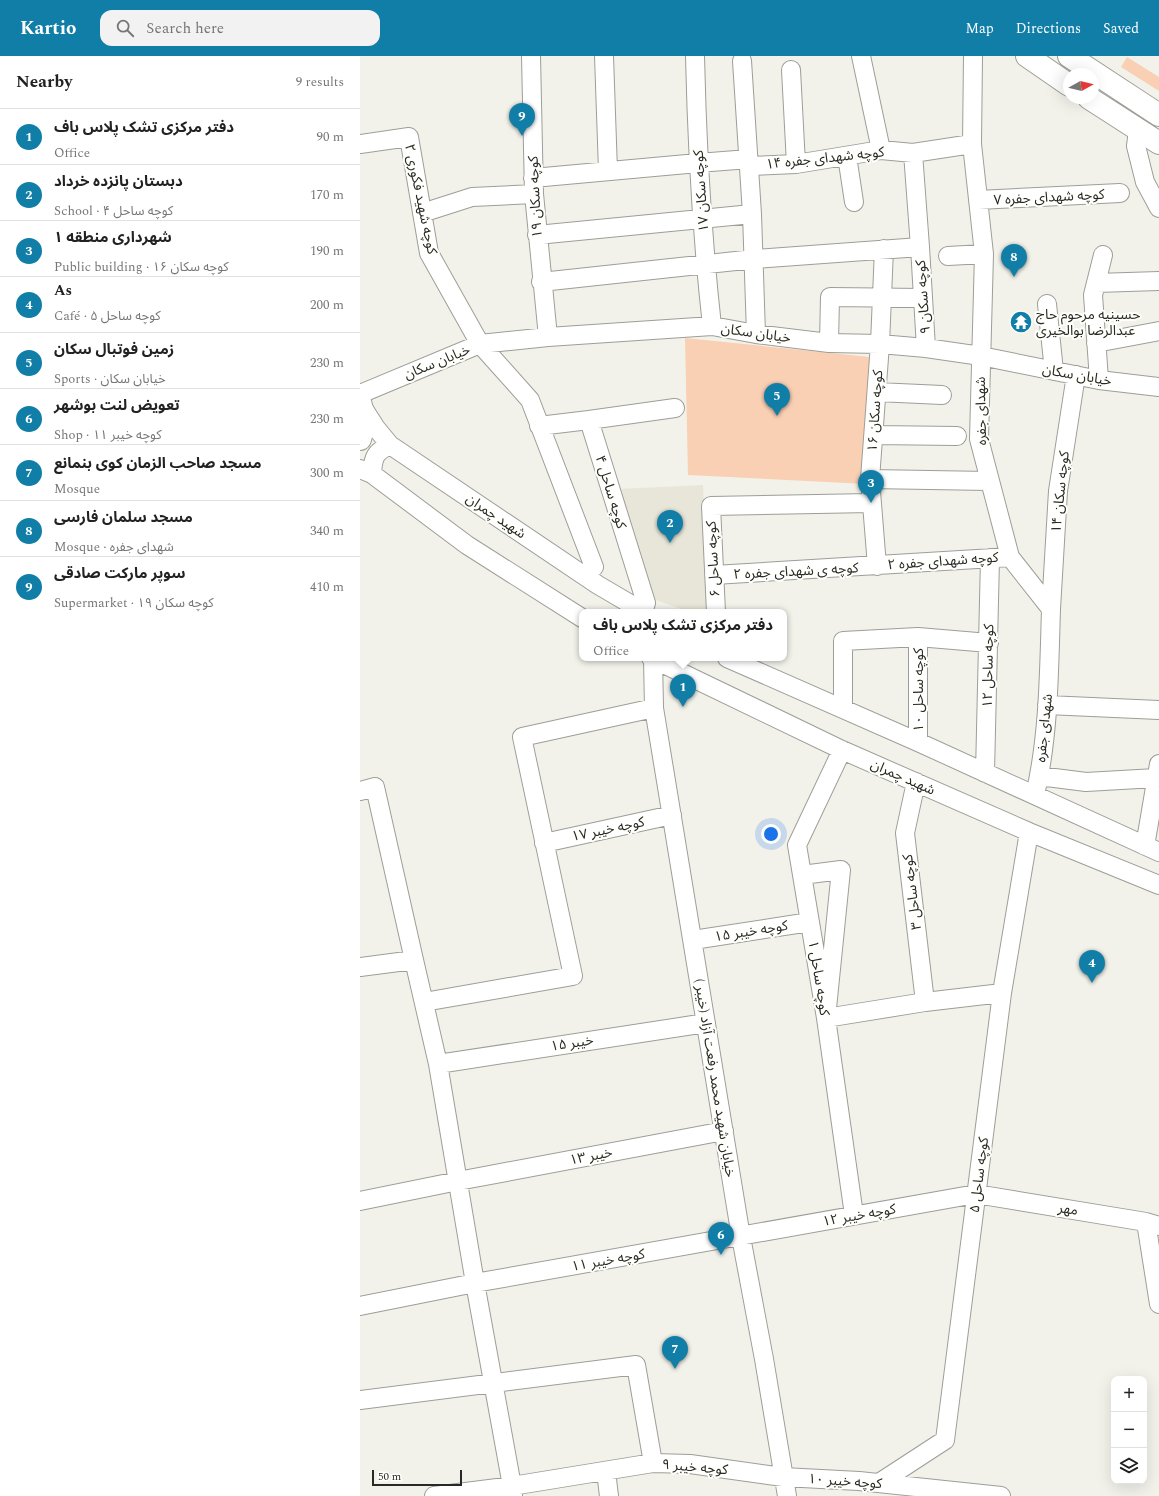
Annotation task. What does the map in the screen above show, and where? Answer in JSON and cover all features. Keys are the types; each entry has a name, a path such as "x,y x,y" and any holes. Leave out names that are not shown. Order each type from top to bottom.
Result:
{"main road":[{"path":"1027,56 1063,81"},
{"path":"1069,56 1159,115"},
{"path":"1098,104 1159,143"},
{"path":"360,439 365,421 361,400"}],"street":[{"name":"کوچه سکان ۱۹","path":"531,56 534,186 541,282 548,337"},
{"path":"604,56 608,171"},
{"name":"کوچه سکان ۱۷","path":"695,56 698,163 705,264 712,326"},
{"path":"861,56 881,150"},
{"name":"شهدای جفره","path":"973,56 972,144 984,254 980,356 979,439 1010,557 1051,609 1047,705 1039,776 1034,795"},
{"path":"742,61 752,214 756,334"},
{"path":"791,70 796,164"},
{"path":"1138,130 1136,146 1145,182 1159,208"},
{"name":"کوچه شهید فکوری ۲","path":"360,144 409,137 430,253 480,344 530,400 594,567"},
{"name":"کوچه شهدای جفره ۱۴","path":"422,213 472,197 608,171 698,163 749,162 796,164 881,150 913,153 972,144"},
{"name":"کوچه سکان ۹","path":"913,153 924,298 926,348"},
{"path":"847,156 854,202"},
{"name":"کوچه شهدای جفره ۷","path":"978,200 1120,193"},
{"path":"537,235 752,214"},
{"path":"541,282 754,259 920,247"},
{"name":"کوچه سکان ۱۶","path":"877,566 870,479 880,344 884,249"},
{"path":"948,256 984,254"},
{"path":"1099,380 1093,295 1103,255"},
{"path":"1096,283 1159,281"},
{"path":"829,343 830,297 924,298"},
{"path":"1047,304 1054,371"},
{"name":"خیابان سکان","path":"361,400 480,344 548,337 712,326 756,334 829,343 880,344 926,348 980,356 1099,380 1159,387"},
{"path":"1096,342 1159,332"},
{"name":"کوچه سکان ۱۴","path":"1051,609 1058,492 1076,375"},
{"path":"877,392 942,395"},
{"name":"شهید چمران","path":"361,400 376,428 390,445 598,585 638,609"},
{"path":"540,426 675,408"},
{"name":"کوچه ساحل ۴","path":"588,420 646,603 644,609"},
{"path":"874,435 957,436"},
{"path":"390,445 380,450 366,471 467,545 579,616"},
{"path":"870,479 989,481"},
{"name":"کوچه ساحل ۶","path":"716,609 711,506 871,503"},
{"name":"کوچه شهدای جفره ۲","path":"877,566 1010,557"},
{"name":"کوچه ساحل ۱۲","path":"985,773 990,558"},
{"name":"کوچه ی شهدای جفره ۲","path":"714,575 877,566"},
{"path":"843,710 843,641 918,637 989,643"},
{"name":"کوچه ساحل ۱۰","path":"918,637 918,742"},
{"name":"( خیبر) خیابان شهید محمد رفعت آزاد","path":"652,661 654,708 786,1496"},
{"name":"شهید چمران","path":"658,661 842,750 1029,832 1159,885"},
{"path":"734,661 918,742 1152,849 1157,771 1086,782 1039,776"},
{"path":"1047,705 1159,710"},
{"path":"424,1002 573,976 522,737 654,708"},
{"name":"کوچه ساحل ۱","path":"842,750 797,845 826,1018 854,1215"},
{"name":"کوچه ساحل ۳","path":"916,782 905,833 925,1002"},
{"path":"360,791 375,787 438,1064 512,1491"},
{"name":"کوچه خیبر ۱۷","path":"544,843 672,815"},
{"name":"کوچه ساحل ۵","path":"879,1483 945,1440 1002,993 1029,832"},
{"path":"802,875 841,870 826,1018 925,1002 1002,993"},
{"name":"کوچه خیبر ۱۵","path":"692,940 810,922"},
{"path":"360,967 414,960"},
{"name":"خیبر ۱۵","path":"438,1064 706,1023"},
{"name":"خیبر ۱۳","path":"360,1201 458,1181 724,1132"},
{"name":"کوچه خیبر ۱۲","path":"742,1237 854,1215 976,1194"},
{"name":"مهر","path":"976,1194 1153,1224"},
{"path":"1153,1224 1159,1304"},
{"name":"کوچه خیبر ۱۱","path":"360,1306 475,1283 742,1237"},
{"path":"360,1400 636,1365 653,1464"},
{"name":"کوچه خیبر ۹","path":"434,1496 512,1491 606,1471 653,1464 690,1464 783,1477"},
{"path":"606,1471 609,1496"},
{"name":"کوچه خیبر ۱۰","path":"783,1477 860,1489 879,1483 973,1495 1001,1496"}],"shaded area":[{"path":"1127,57 1159,77 1159,91 1121,67"},
{"path":"685,338 870,357 866,484 688,475"},
{"path":"703,485 709,609 681,609 650,598 618,489"}],"place":[{"name":"سوپر مارکت صادقی","path":"522,136"},
{"name":"مسجد سلمان فارسی","path":"1014,277"},
{"name":"حسینیه مرحوم حاج عبدالرضا بوالخیری","path":"1021,322"},
{"name":"زمین فوتبال سکان","path":"777,416"},
{"name":"شهرداری منطقه ١","path":"871,503"},
{"name":"دبستان پانزده خرداد","path":"670,543"},
{"name":"دفتر مرکزی تشک پلاس باف","path":"683,707"},
{"name":"As","path":"1092,983"},
{"name":"تعویض لنت بوشهر","path":"721,1255"},
{"name":"مسجد صاحب الزمان کوی بنمانع","path":"675,1369"}]}
